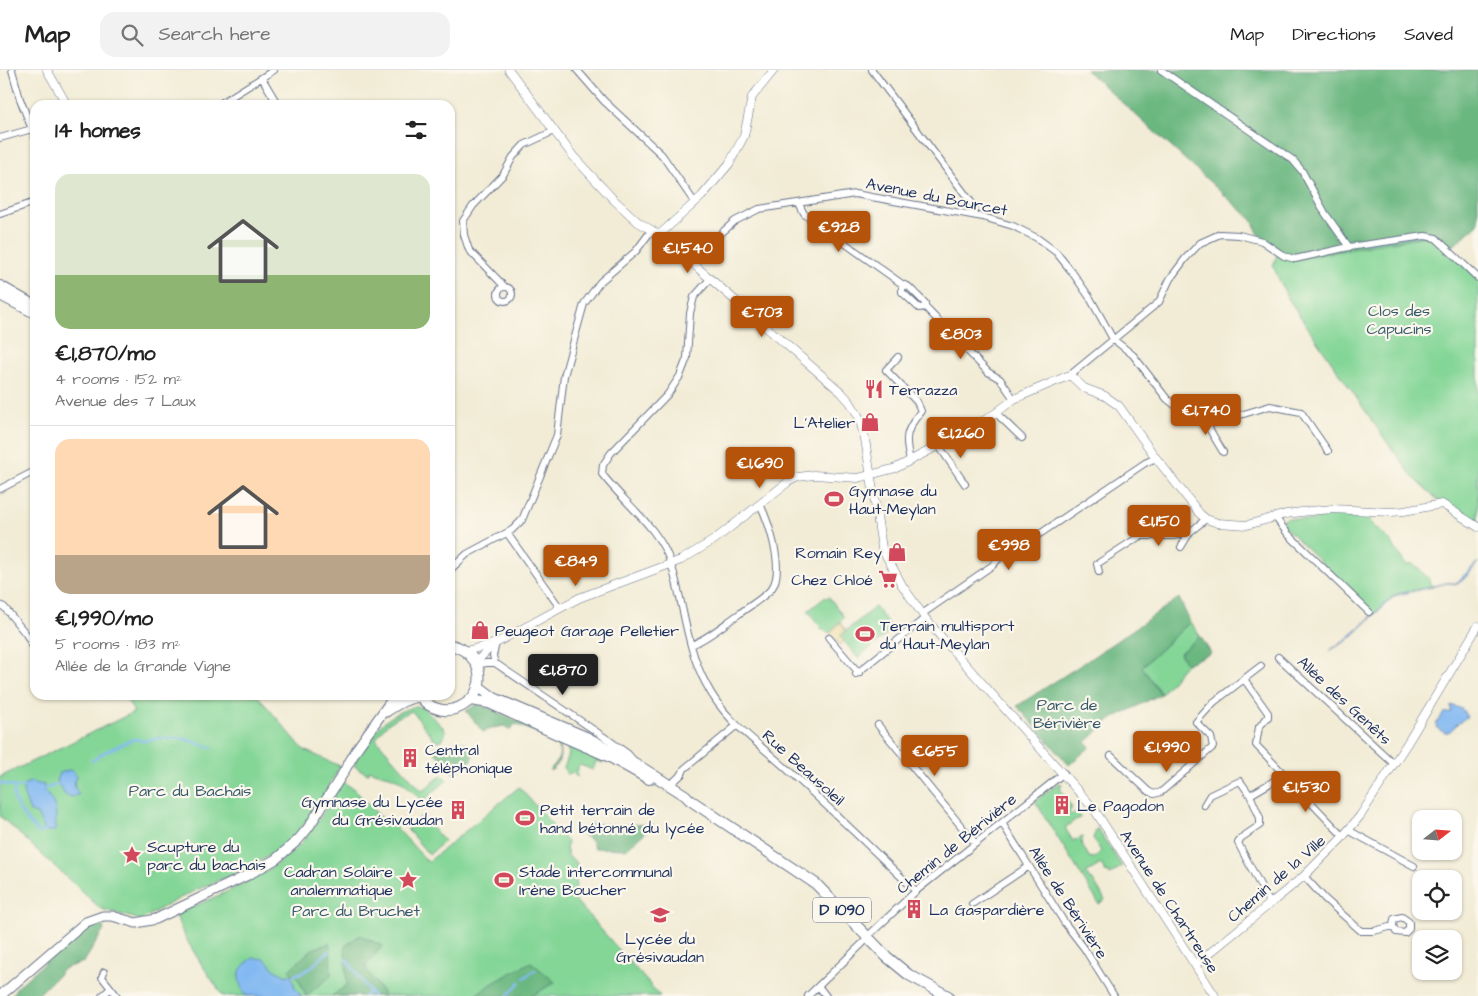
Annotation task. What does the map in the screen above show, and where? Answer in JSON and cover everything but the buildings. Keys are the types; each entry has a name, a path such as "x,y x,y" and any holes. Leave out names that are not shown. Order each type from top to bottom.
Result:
{"main road":[{"path":"0,286 30,303"},
{"path":"0,294 30,311"},
{"path":"424,700 434,708 445,710 462,707 471,700 478,686 477,665 466,651 455,647"},
{"name":"D 1090","path":"478,686 494,698 586,737 670,785 816,884 865,940 909,975 948,996"},
{"path":"2,996 86,922 103,916 112,916 136,923 156,919 248,875 276,859 298,840 308,828 379,716 391,700"},
{"path":"379,716 406,700"},
{"name":"D 1090","path":"471,700 489,703 610,757 683,798 690,800"}],"street":[{"path":"12,70 30,123"},
{"path":"47,70 64,100"},
{"path":"226,100 274,70"},
{"name":"Avenue de Chartreuse","path":"509,70 573,156 613,199 638,222 668,240 850,402 859,417 865,439 882,548 902,585 924,616 1094,809 1215,996"},
{"path":"577,70 604,101 662,155 695,203"},
{"path":"659,235 695,203 723,171 744,136 752,97 774,70"},
{"path":"872,70 974,206 974,215"},
{"path":"1161,70 1293,160 1302,172 1325,213 1349,247"},
{"path":"262,78 275,100"},
{"path":"0,138 30,130"},
{"path":"504,286 469,250 464,236 463,222 473,206 503,175 513,157 524,145 554,131"},
{"name":"Avenue du Bourcet","path":"690,260 735,221 759,210 855,194 974,215 1013,226 1037,238 1056,252 1085,292 1113,339"},
{"path":"0,214 30,204"},
{"path":"799,204 804,214 902,284 902,292 919,308 925,307 988,372 1000,379 1014,399"},
{"path":"455,565 467,554 507,533 522,520 538,477 557,435 564,376 584,304 600,282 636,251 651,231"},
{"path":"466,651 496,643 579,598 671,564 695,552 714,540 788,482 798,477 814,475 858,478 896,468 972,428 1014,399 1070,376 1159,302 1170,279 1200,243 1220,234 1239,235 1262,241 1284,256 1295,258 1349,247 1425,236 1436,238 1478,278"},
{"name":"Rue Beausoleil","path":"710,279 694,296 690,313 687,358 680,376 668,394 611,453 603,465 602,474 638,512 660,542 671,564 691,645 705,684 721,708 736,726 776,759 916,891"},
{"path":"1113,339 1133,355 1167,399 1186,415 1207,425 1223,452"},
{"path":"898,357 886,370 918,402 921,411 909,426 906,438 910,460"},
{"path":"1070,376 1084,388 1105,396 1119,406 1156,458 1206,519 1218,523 1247,525 1294,513 1333,509 1390,512 1442,504 1478,527"},
{"path":"1207,425 1270,406 1301,412 1328,451"},
{"path":"996,413 1022,438"},
{"path":"939,446 965,484"},
{"path":"829,638 857,674 924,616 993,565 1000,557 1010,554 1145,463 1156,458"},
{"path":"0,489 30,474"},
{"path":"691,645 704,640 760,598 771,589 776,580 778,567 766,516 760,504"},
{"path":"1275,518 1288,534 1369,612"},
{"path":"1181,546 1190,532 1206,519"},
{"path":"1099,572 1097,564 1140,536 1173,536 1190,532"},
{"path":"507,533 560,608"},
{"path":"0,604 30,641"},
{"name":"Chemin de la Ville","path":"1195,965 1304,876 1346,833 1360,816 1394,764 1477,629"},
{"path":"495,663 493,656 496,643"},
{"path":"477,665 480,658 496,643"},
{"name":"Allée des Genêts","path":"1278,657 1394,764"},
{"path":"477,665 495,663 628,754 636,764"},
{"path":"1111,756 1148,791 1154,794 1160,792 1213,747 1212,737 1196,722 1214,702 1261,666"},
{"path":"1244,679 1268,713 1259,727 1256,745 1284,775 1346,833 1414,866"},
{"path":"878,725 975,843"},
{"path":"670,785 682,774 684,769 736,726"},
{"name":"Chemin de Bérivière","path":"808,996 916,891 1064,773"},
{"path":"1250,795 1284,775"},
{"path":"1204,805 1210,796 1240,781 1250,795 1260,818 1260,826 1241,838 1238,843 1270,904"},
{"name":"Allée de Bérivière","path":"1002,823 1064,922 1084,948 1114,996"},
{"path":"972,904 1029,866"},
{"path":"1304,876 1325,899 1361,931 1374,931 1393,926"},
{"path":"104,972 102,977 117,996"},
{"path":"819,987 826,996"},
{"path":"102,996 110,988"}],"green space":[{"path":"1086,70 1478,70 1478,224 1451,248 1425,236 1295,259 1262,241 1252,220"},
{"name":"Clos des Capucins","path":"1425,236 1436,238 1478,279 1478,527 1442,504 1412,476 1287,297 1273,266 1278,252"},
{"path":"1317,514 1367,514 1374,526 1392,544 1406,565 1413,564 1429,579 1433,587 1397,594 1374,614 1283,525 1283,520 1288,518 1312,521"},
{"path":"829,597 844,617 830,633 823,630 808,611 824,598"},
{"name":"Parc de Bérivière","path":"1179,598 1190,622 1142,667 1161,694 1110,720 1086,742 1090,747 1069,765 1017,706"},
{"name":"Terrain multisport du Haut-Meylan","path":"875,607 893,629 858,658 840,636"},
{"path":"1190,622 1200,636 1180,653 1186,664 1161,694 1142,667"},
{"path":"1200,636 1211,653 1186,664 1180,653"},
{"name":"Parc du Bachais","path":"127,700 261,700 304,750 340,766 307,821 283,846 244,870 188,894 141,920 100,908 0,816 0,777 134,712"},
{"path":"477,704 557,740 560,756 558,764 552,770 549,770 557,761 559,753 557,746 542,735 515,724 510,730 504,726 483,732 466,711"},
{"path":"417,706 423,708 443,727 446,734 442,740 438,741 433,738 412,711 391,722 376,739 422,791 442,775 447,780 423,801 399,780 370,770 368,774 354,766 364,746 378,728 396,714"},
{"path":"459,741 470,745 473,753 472,760 454,774 433,750 436,747"},
{"path":"565,741 603,759 603,763 596,761 593,770 580,765 577,777 572,772 568,775 564,768 569,754"},
{"name":"Parc du Bruchet","path":"343,782 354,789 386,823 392,823 428,862 519,787 568,843 566,848 568,856 577,863 575,900 660,996 223,996 188,942 178,921 177,914 258,876 288,855 312,829"},
{"path":"1059,783 1062,784 1060,788 1072,808 1069,812 1072,815 1078,811 1081,818 1065,828 1073,841 1083,836 1081,842 1089,857 1094,858 1101,851 1093,838 1097,828 1122,866 1110,875 1108,872 1106,873 1101,864 1086,873 1105,900 1099,904 1035,801"},
{"path":"422,816 444,841 429,855 407,829"},
{"path":"589,824 654,825 626,849 594,848 592,841 584,836 581,830"},
{"path":"93,922 102,924 104,930 84,962 65,968 37,996 12,996 16,988"},
{"path":"360,935 382,946 365,967 385,996 332,996 347,985 345,946"},
{"path":"330,943 331,976 306,996 299,980 289,970 312,949"},
{"path":"531,962 555,982 532,996 473,996 493,983"}],"sand":[{"path":"840,622 846,631 840,636 844,641 840,645 830,633"}],"water":[{"path":"1478,562 1468,575 1456,584 1447,583 1456,583"},
{"path":"1447,583 1394,596 1348,640 1329,651 1348,638 1394,595"},
{"path":"1451,705 1462,709 1467,717 1450,731 1443,732 1437,728 1436,724 1444,713 1451,712"},
{"path":"69,770 74,772 76,776 74,786 79,794 72,797 65,795 57,781 60,773"},
{"path":"30,782 44,785 43,790 55,808 55,831 45,831 37,814 30,812 23,792 25,784"},
{"path":"254,958 265,959 276,971 287,976 291,974 295,988 302,996 247,996 239,980 239,975 244,966"}],"waterway":[{"path":"1359,242 1425,233 1438,235"},
{"path":"92,761 103,753 133,739 144,741 160,738 185,739 212,748"},
{"path":"0,783 16,787 14,798 20,811 39,833 45,831"},
{"path":"43,789 60,784"},
{"path":"16,787 24,787"},
{"path":"293,976 309,969 329,951"},
{"path":"346,959 373,996"},
{"path":"524,978 535,970"},
{"path":"507,996 520,982"},
{"path":"365,996 370,992"}],"place":[{"name":"Terrazza","path":"874,389"},
{"name":"L’Atelier","path":"870,422"},
{"name":"Gymnase du Haut-Meylan","path":"834,499"},
{"name":"Romain Rey","path":"897,552"},
{"name":"Chez Chloé","path":"888,579"},
{"name":"Peugeot Garage Pelletier","path":"480,630"},
{"name":"Terrain multisport du Haut-Meylan","path":"865,634"},
{"name":"Central téléphonique","path":"410,758"},
{"name":"Le Pagodon","path":"1062,805"},
{"name":"Gymnase du Lycée du Grésivaudan","path":"458,810"},
{"name":"Petit terrain de hand bétonné du lycée","path":"525,818"},
{"name":"Scupture du parc du bachais","path":"132,855"},
{"name":"Cadran Solaire analemmatique","path":"408,880"},
{"name":"Stade intercommunal Irène Boucher","path":"504,880"},
{"name":"La Gaspardière","path":"914,909"},
{"name":"Lycée du Grésivaudan","path":"660,915"}]}
